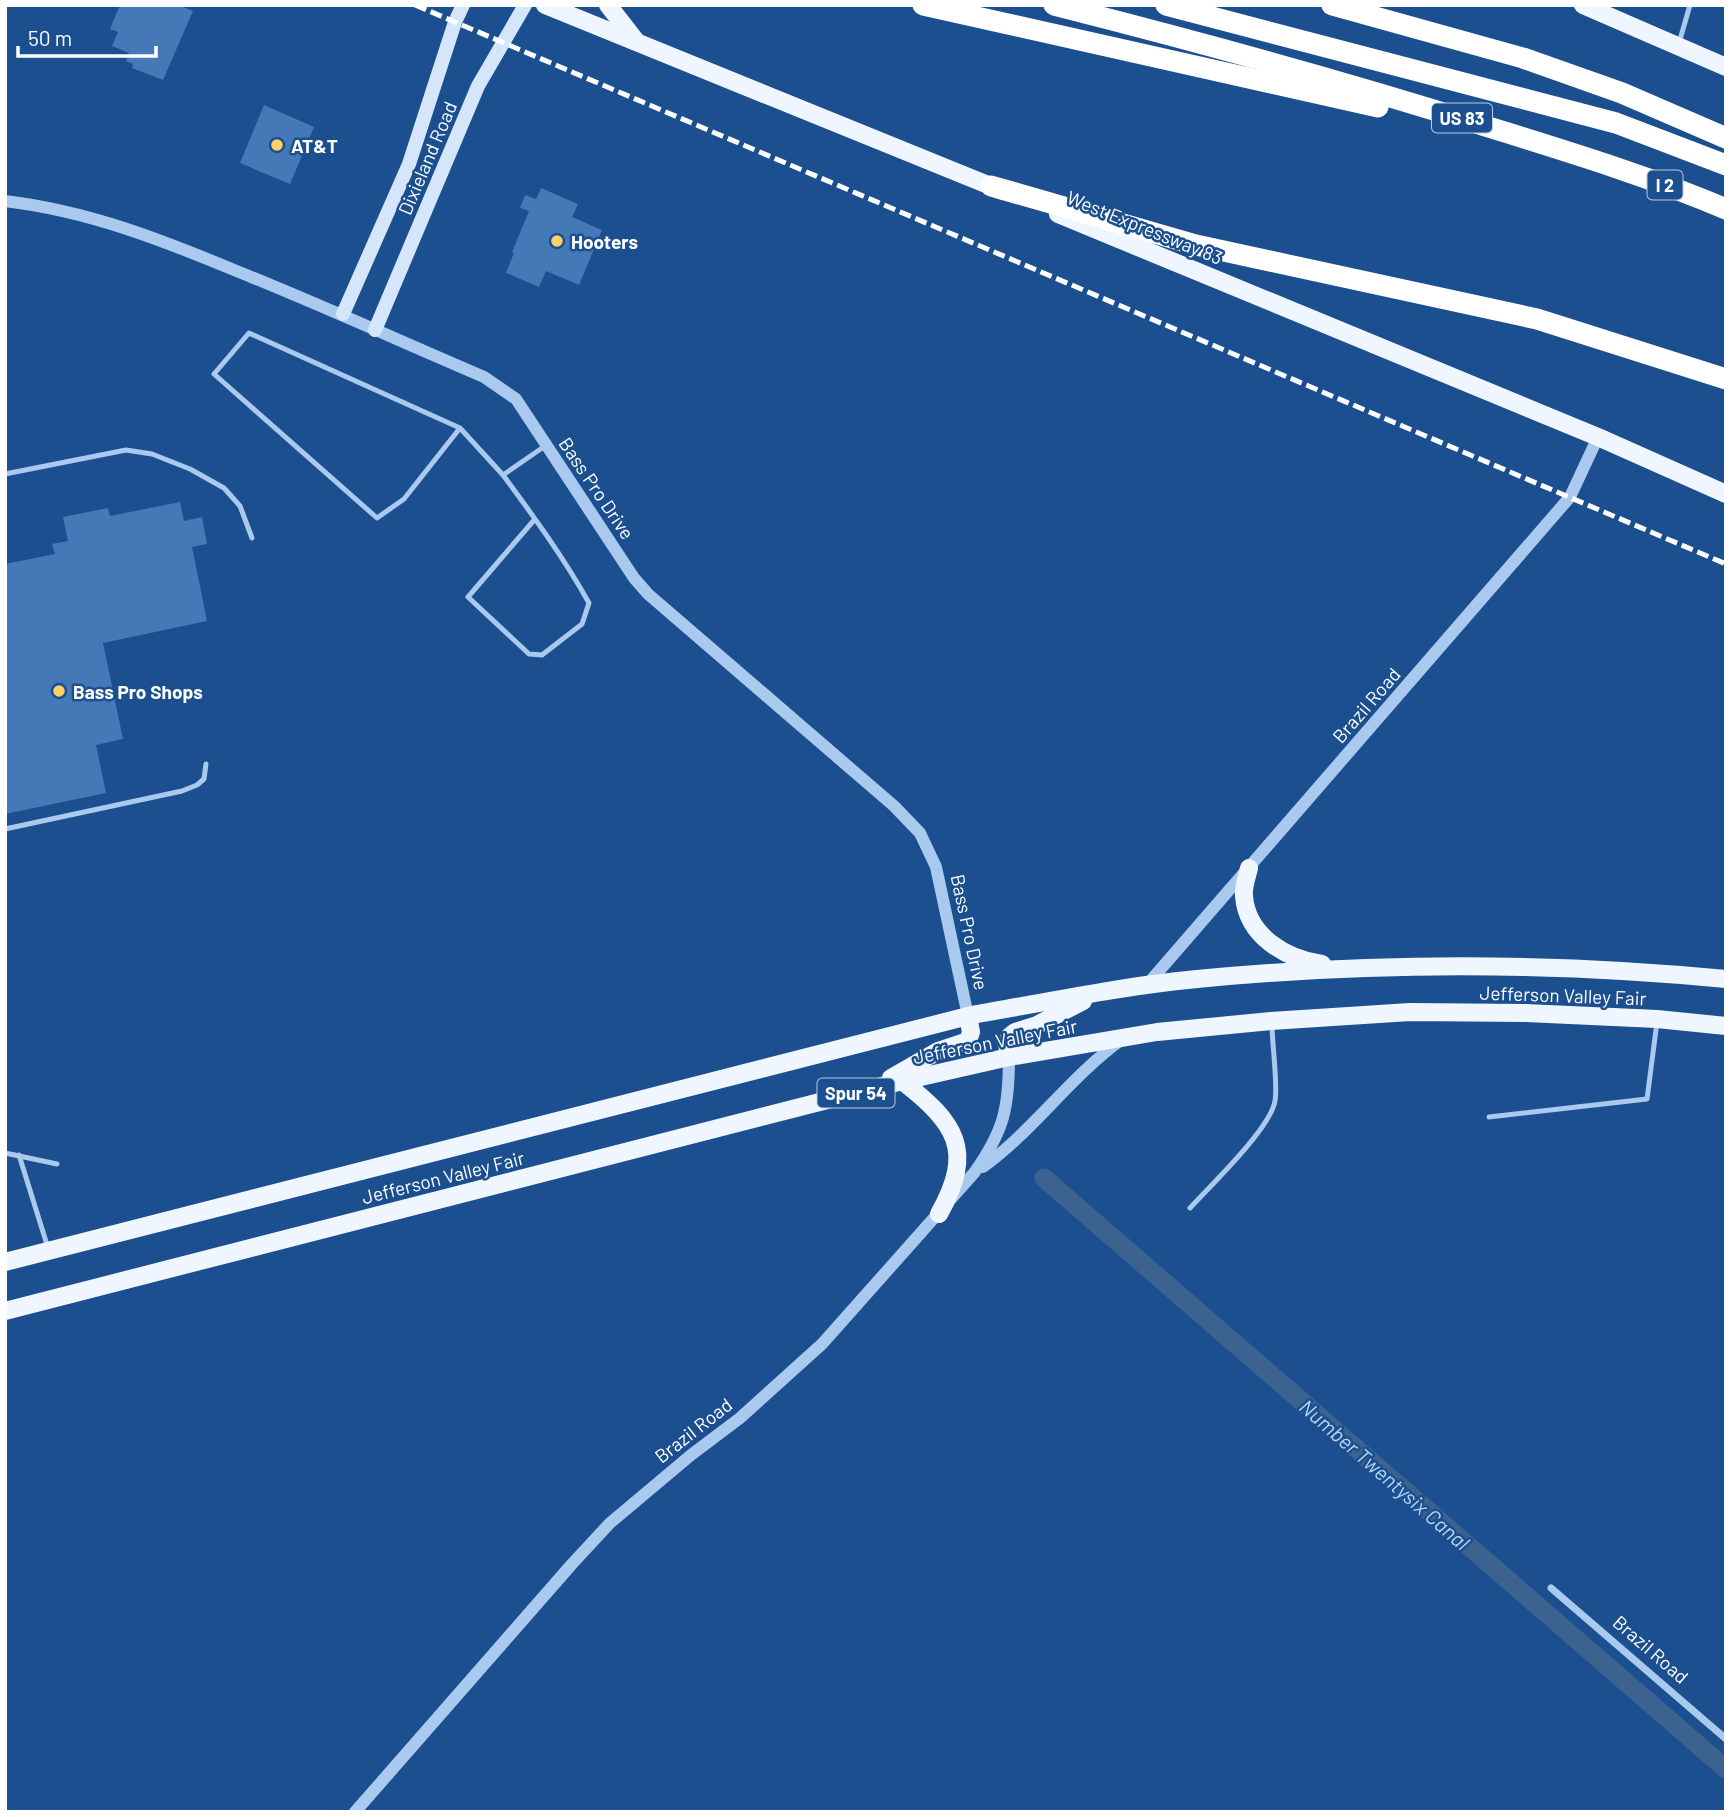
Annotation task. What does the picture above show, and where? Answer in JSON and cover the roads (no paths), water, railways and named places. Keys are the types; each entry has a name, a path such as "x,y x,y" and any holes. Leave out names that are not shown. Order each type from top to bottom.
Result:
{"highway":[{"path":"923,5 1315,92 1604,163"},
{"name":"US 83","path":"1054,5 1285,66 1604,163"},
{"path":"1167,5 1616,123 1726,165"},
{"path":"1332,5 1523,58 1622,93 1726,138"},
{"name":"I 2","path":"1604,163 1726,209"},
{"path":"991,186 1196,245 1537,319 1726,379"}],"main road":[{"name":"Dixieland Road","path":"343,314 409,164 455,22 463,5"},
{"name":"Dixieland Road","path":"375,330 478,86 525,5"},
{"name":"West Expressway 83","path":"545,5 1598,437 1726,494"},
{"path":"608,5 638,43"},
{"path":"1583,5 1726,67"},
{"path":"1249,868 1244,894 1248,913 1258,931 1272,945 1291,957 1311,963 1353,969"},
{"name":"Spur 54","path":"5,1262 968,1016 1106,992 1196,979 1466,965 1580,968 1726,979"},
{"path":"1009,1057 1007,1043 1015,1032 1037,1025 1106,992"},
{"name":"Jefferson Valley Fair","path":"5,1311 869,1089 1009,1057 1122,1038 1271,1021 1410,1012 1526,1013 1657,1019 1726,1026"},
{"path":"869,1089 938,1051 968,1041 971,1032 968,1016"},
{"path":"902,1081 939,1114 950,1128 956,1144 959,1158 957,1175 939,1214"}],"street":[{"name":"Bass Pro Drive","path":"5,201 34,204 103,219 166,242 343,314 484,377 516,399 634,578 648,594 894,806 920,833 936,867 968,1016"},
{"name":"Brazil Road","path":"1146,986 1570,498 1598,437"},
{"path":"974,1173 1018,1138 1081,1072 1122,1038"},
{"name":"Brazil Road","path":"355,1812 610,1523 783,1381 822,1344 939,1214 988,1154 1004,1119 1009,1088 1009,1057"},
{"name":"Brazil Road","path":"1551,1588 1726,1739"}],"lane":[{"path":"1678,46 1690,5"},
{"path":"460,428 404,499 377,518 214,374 249,333 460,428 503,475 536,519 589,603 582,624 542,655 529,654 468,597 536,519"},
{"path":"503,475 545,446"},
{"path":"5,474 126,450 152,454 190,469 224,488 240,506 252,538"},
{"path":"5,829 182,791 204,779 206,764"},
{"path":"1489,1117 1647,1100 1657,1019"},
{"path":"1190,1208 1269,1115 1275,1101 1271,1021"},
{"path":"5,1153 57,1164"},
{"path":"19,1156 49,1251"}],"waterway":[{"name":"Number Twentysix Canal","path":"1044,1178 1726,1769"}],"railway":[{"path":"415,5 1726,564"}],"place":[{"name":"AT&T","path":"277,145"},
{"name":"Hooters","path":"557,241"},
{"name":"Bass Pro Shops","path":"59,691"}]}
